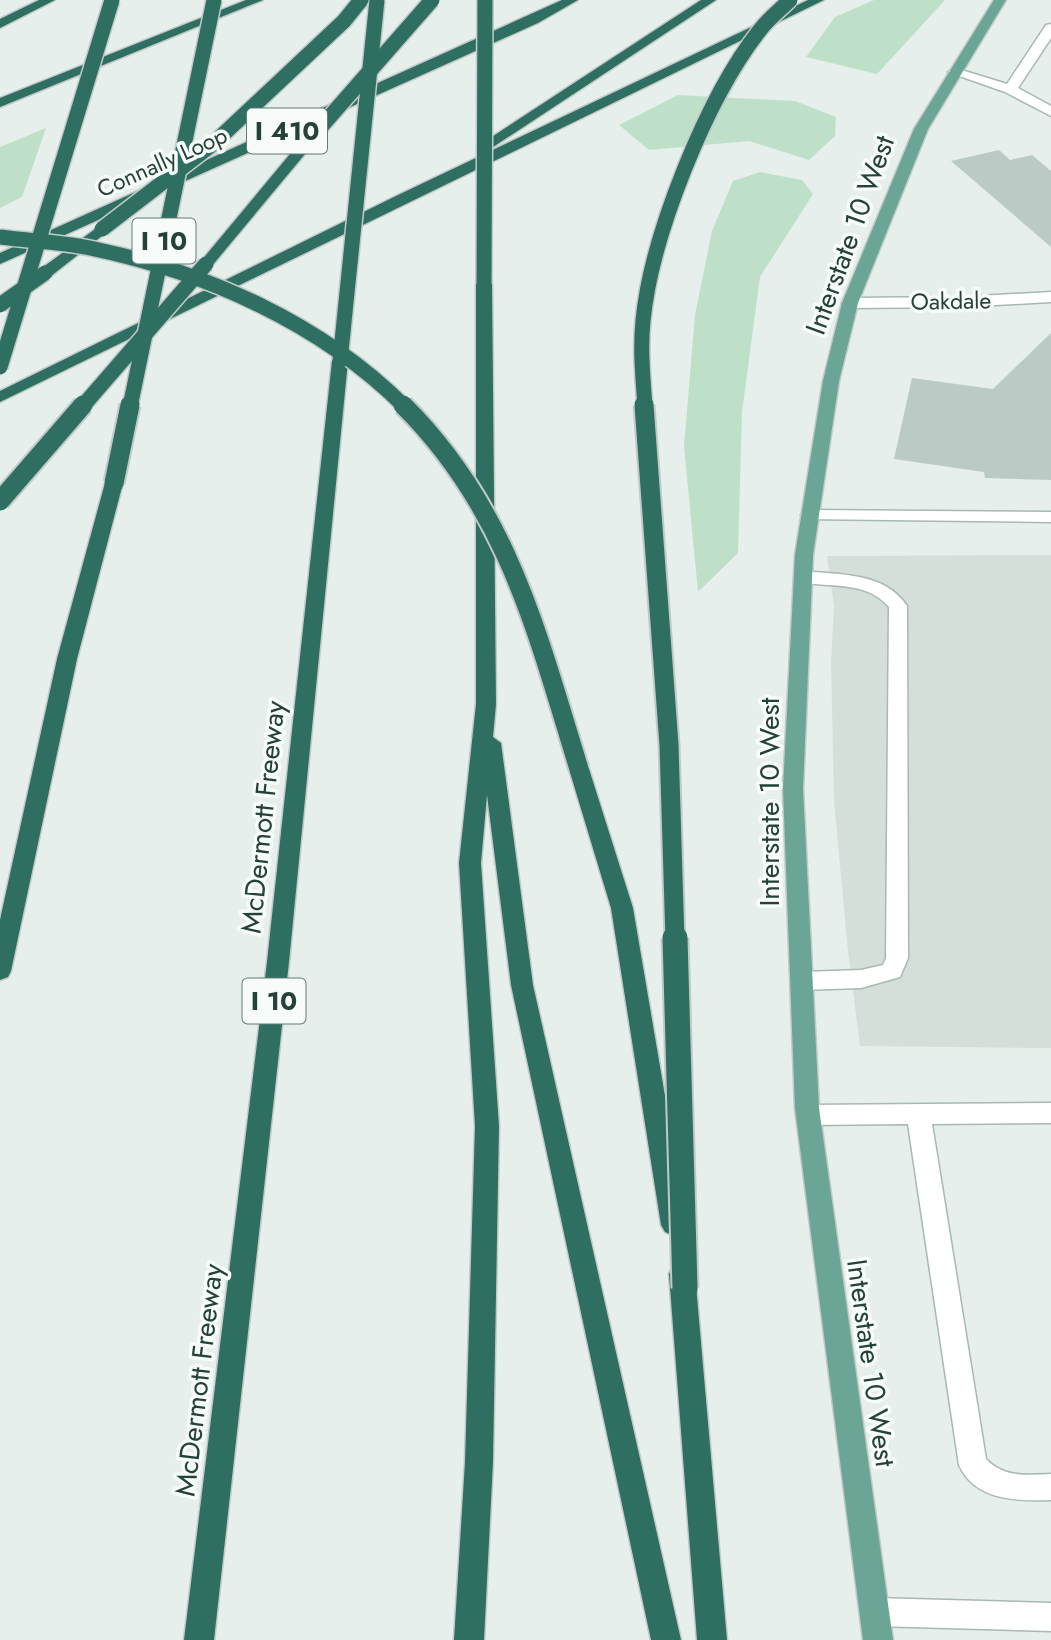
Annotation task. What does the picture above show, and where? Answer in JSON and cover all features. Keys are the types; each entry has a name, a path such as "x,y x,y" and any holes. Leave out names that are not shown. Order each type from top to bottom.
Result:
{"highway":[{"path":"0,11 26,0"},
{"path":"0,24 49,0"},
{"path":"0,367 112,0"},
{"name":"I 10","path":"0,971 67,659 114,483 214,0"},
{"path":"0,103 257,0"},
{"path":"0,305 214,143 344,21 361,0"},
{"name":"McDermott Freeway","path":"199,1640 278,962 376,0"},
{"path":"0,501 146,336 305,145 432,0"},
{"path":"470,1640 480,1462 487,1126 470,863 486,704 485,0"},
{"name":"Connally Loop","path":"0,258 533,20 572,0"},
{"path":"403,198 710,0"},
{"path":"712,1640 685,1288 669,745 641,348 643,318 660,239 702,127 727,81 760,30 790,0"},
{"path":"0,397 403,198 818,0"},
{"path":"0,237 88,248 144,262 223,290 298,325 363,368 427,431 471,488 506,554 541,648 622,908 685,1288"},
{"path":"486,704 522,985 666,1640"}],"main road":[{"name":"Interstate 10 West","path":"876,1626 808,1115 793,789 803,577 831,381 850,303 921,129 1000,0"}],"street":[{"path":"1010,89 1051,29"},
{"path":"955,72 1010,89 1051,112"},
{"name":"Oakdale","path":"850,303 1051,297"},
{"path":"810,515 1051,517"},
{"path":"802,981 861,979 892,971 897,958 898,607 891,594 874,586 803,577"},
{"path":"808,1115 1051,1113"},
{"path":"918,1114 974,1465 985,1480 1009,1488 1051,1488"},
{"path":"876,1626 1051,1617"}],"shaded area":[{"path":"1051,555 1051,1048 860,1046 834,801 831,662 834,607 827,556"}],"green space":[{"path":"874,0 945,0 877,74 806,57 835,17"},
{"path":"678,95 795,101 836,117 835,136 809,160 749,141 649,150 619,125"},
{"path":"46,128 22,197 0,208 0,147"},
{"path":"760,172 802,180 813,194 760,277 742,412 738,553 698,592 684,446 695,315 712,231 733,181"}],"building":[{"path":"999,150 1010,160 1032,155 1051,171 1051,247 951,161"},
{"path":"1051,333 1051,480 985,478 984,472 894,459 912,378 993,389"}]}
